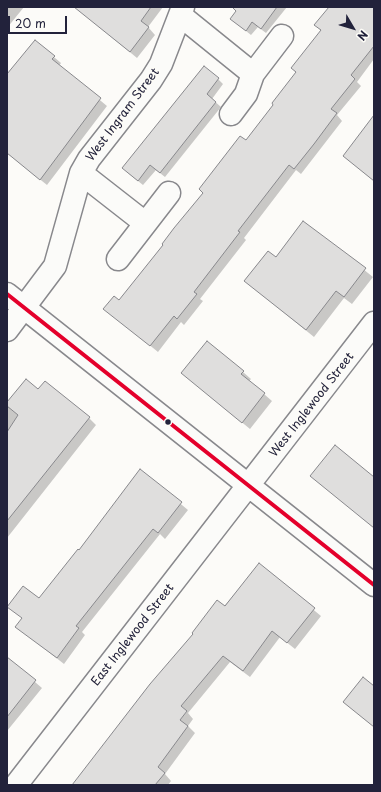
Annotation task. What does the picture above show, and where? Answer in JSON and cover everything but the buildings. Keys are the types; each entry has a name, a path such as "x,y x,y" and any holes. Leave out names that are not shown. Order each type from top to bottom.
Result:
{"street":[{"path":"181,11 253,74"},
{"name":"West Ingram Street","path":"7,330 55,266 81,173 89,159 151,80 161,64 181,11"},
{"path":"231,114 246,94 253,74 282,36"},
{"path":"81,173 145,223"},
{"path":"118,259 169,193"},
{"path":"7,294 374,585"},
{"name":"West Inglewood Street","path":"249,486 374,323"},
{"name":"East Inglewood Street","path":"16,785 249,486"}],"transit line":[{"path":"7,294 374,585"}]}
